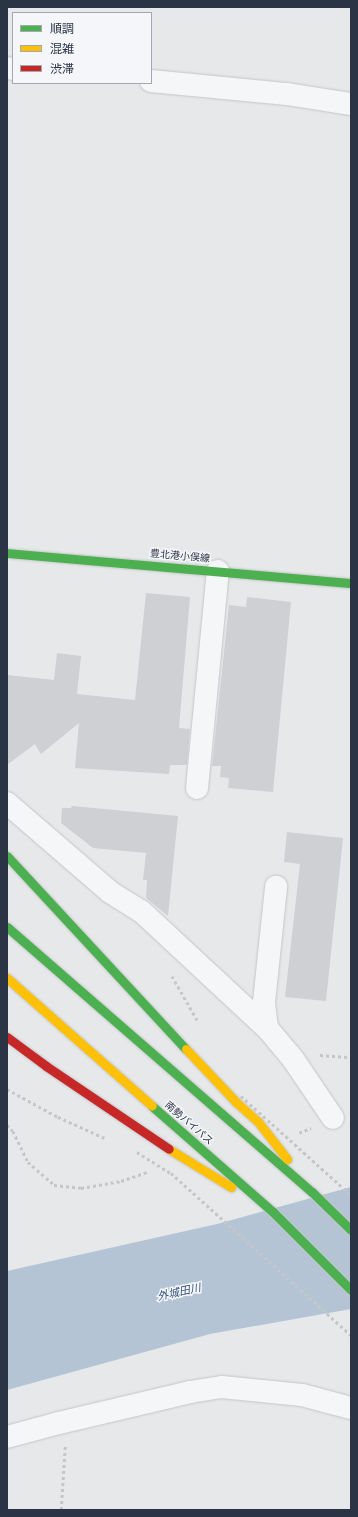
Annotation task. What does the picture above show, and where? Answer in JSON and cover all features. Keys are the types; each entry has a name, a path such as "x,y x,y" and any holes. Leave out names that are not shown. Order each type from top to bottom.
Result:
{"main road":[{"name":"豊北港小俣線","path":"7,553 218,570 351,583"},
{"path":"7,856 236,1102 259,1123 312,1192"},
{"path":"7,927 312,1192 351,1230"},
{"name":"南勢バイパス","path":"7,978 273,1212 351,1290"},
{"path":"7,1037 46,1066 195,1166 273,1212"}],"street":[{"path":"152,82 287,94 351,104"},
{"path":"197,788 218,570"},
{"path":"7,803 110,892 141,911 267,1028 293,1059 333,1118"},
{"path":"267,1028 264,1002 276,887"},
{"path":"7,1437 190,1392 222,1387 302,1395 351,1408"}],"path":[{"path":"172,975 202,1029"},
{"path":"7,1089 58,1117 108,1139"},
{"path":"237,1090 241,1097 351,1195"},
{"path":"7,1125 13,1131 28,1162 54,1186 81,1188 121,1180 147,1172"},
{"path":"130,1149 171,1173 351,1335"},
{"path":"59,1423 65,1448 61,1510"}],"water":[{"name":"外城田川","path":"351,1187 351,1309 210,1334 7,1390 7,1271 217,1224"}],"building":[{"path":"146,593 190,597 179,728 190,729 187,765 170,765 169,774 75,768 79,723 41,754 35,744 7,765 7,675 54,680 57,653 81,656 77,694 135,700"},
{"path":"247,597 291,602 273,792 228,788 229,778 220,777 221,766 212,766 229,605 246,607"},
{"path":"72,806 178,816 168,916 146,898 147,880 143,880 146,853 93,848 61,823 62,808 71,808"},
{"path":"287,832 343,838 326,1001 285,997 300,864 284,862"}],"traffic: fast":[{"path":"7,553 351,583"},
{"path":"7,856 186,1049"},
{"path":"7,927 312,1192 351,1230"},
{"path":"152,1106 273,1212 351,1290"}],"traffic: slow":[{"path":"7,978 152,1106"},
{"path":"186,1049 236,1102 259,1123 287,1159"},
{"path":"169,1149 231,1187"}],"traffic: jam":[{"path":"7,1037 46,1066 169,1149"}]}
